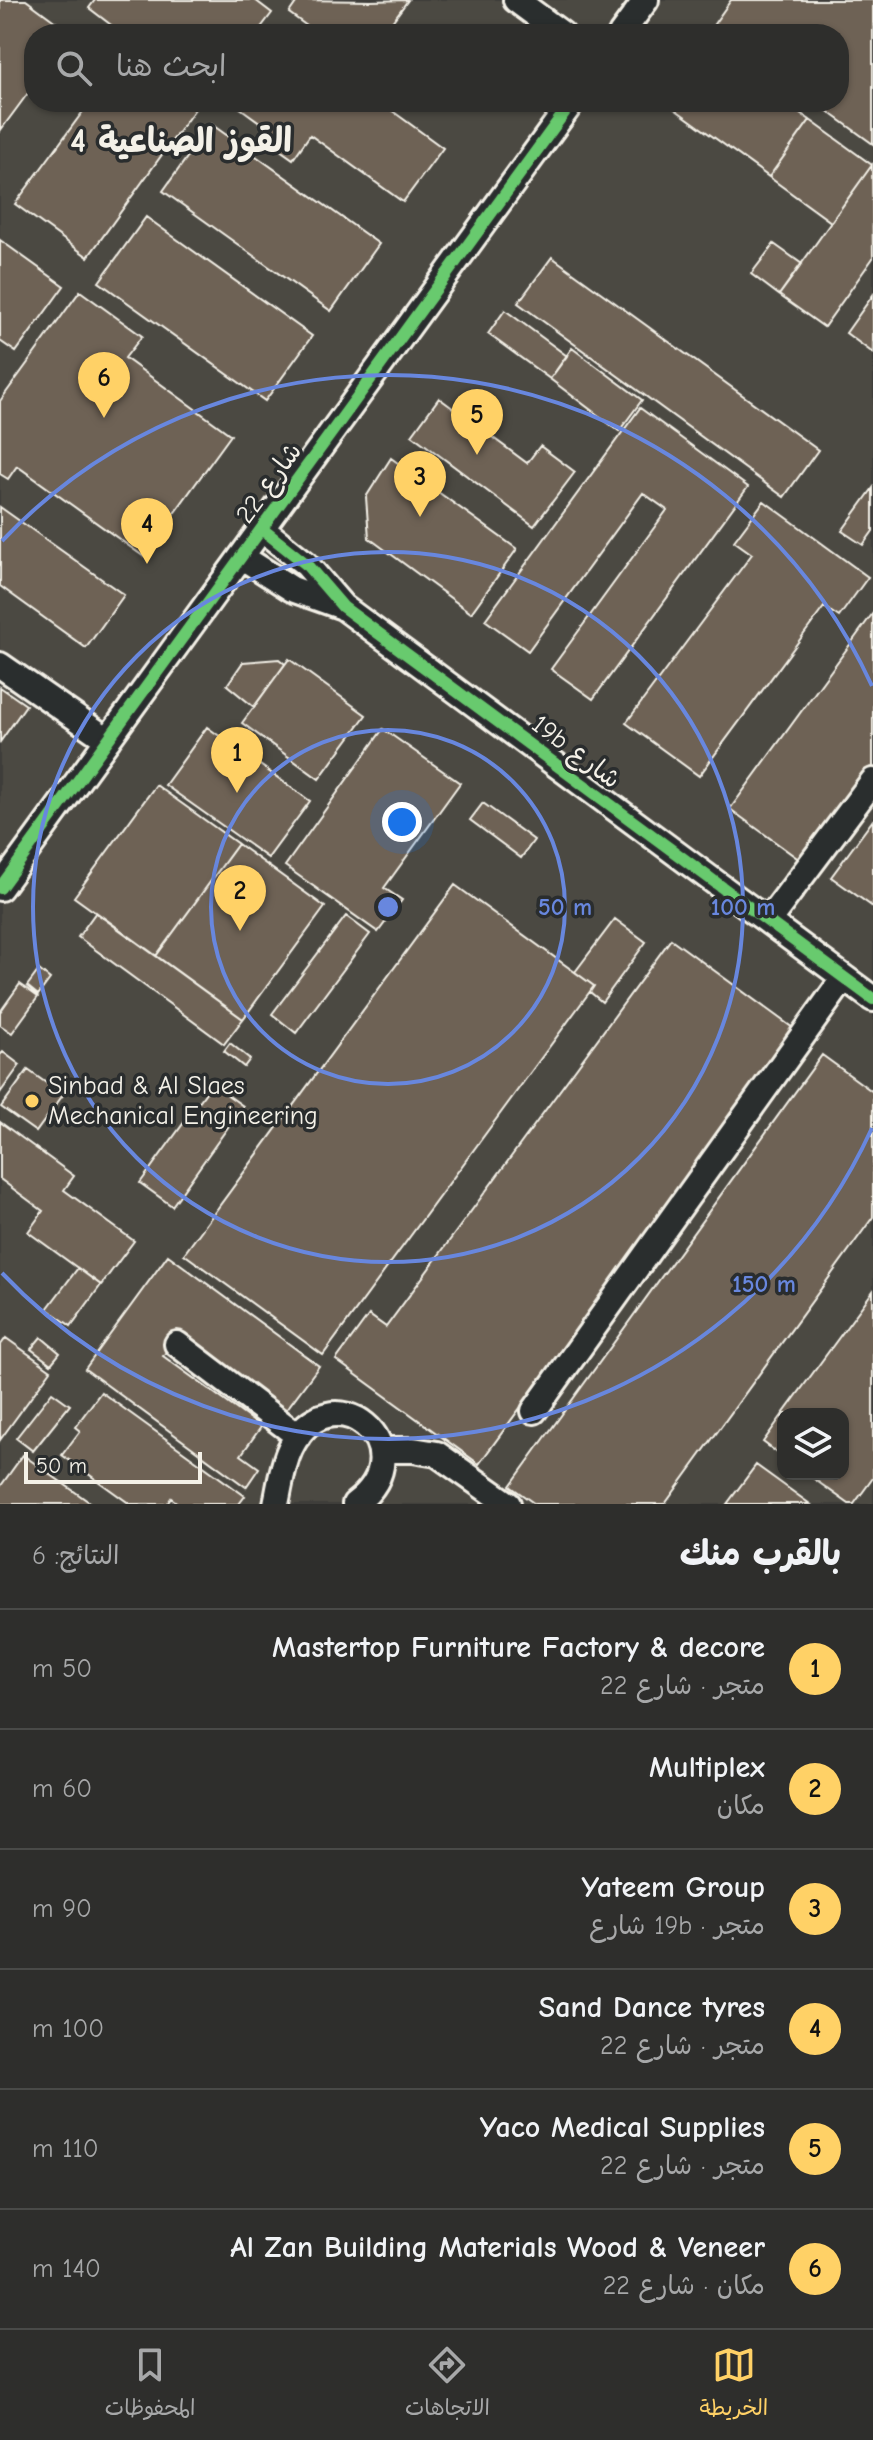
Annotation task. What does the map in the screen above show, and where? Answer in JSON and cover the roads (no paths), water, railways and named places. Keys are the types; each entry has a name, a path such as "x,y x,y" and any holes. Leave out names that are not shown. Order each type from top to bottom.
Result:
{"street":[{"path":"516,0 548,24"},
{"path":"628,24 646,0"},
{"name":"شارع 22","path":"0,888 565,112"},
{"name":"19b شارع","path":"262,529 306,564 343,607 873,999"},
{"name":"19b شارع","path":"242,557 292,589 343,607"},
{"path":"0,665 108,740"},
{"path":"768,921 873,781"},
{"path":"534,1411 844,978"},
{"path":"177,1344 298,1436"},
{"path":"276,1504 285,1462 298,1436 317,1418 340,1414 352,1417 371,1429 382,1450 378,1476 355,1504"},
{"path":"382,1450 437,1454 508,1504"}],"place":[{"name":"Al Zan Building Materials Wood & Veneer","path":"104,418"},
{"name":"Yaco Medical Supplies","path":"477,455"},
{"name":"Yateem Group","path":"420,517"},
{"name":"Sand Dance tyres","path":"147,564"},
{"name":"Mastertop Furniture Factory & decore","path":"237,793"},
{"name":"Multiplex","path":"240,931"},
{"name":"Sinbad & Al Slaes Mechanical Engineering","path":"32,1101"}],"district":[{"name":"القوز الصناعية 4","path":"181,141"}]}
